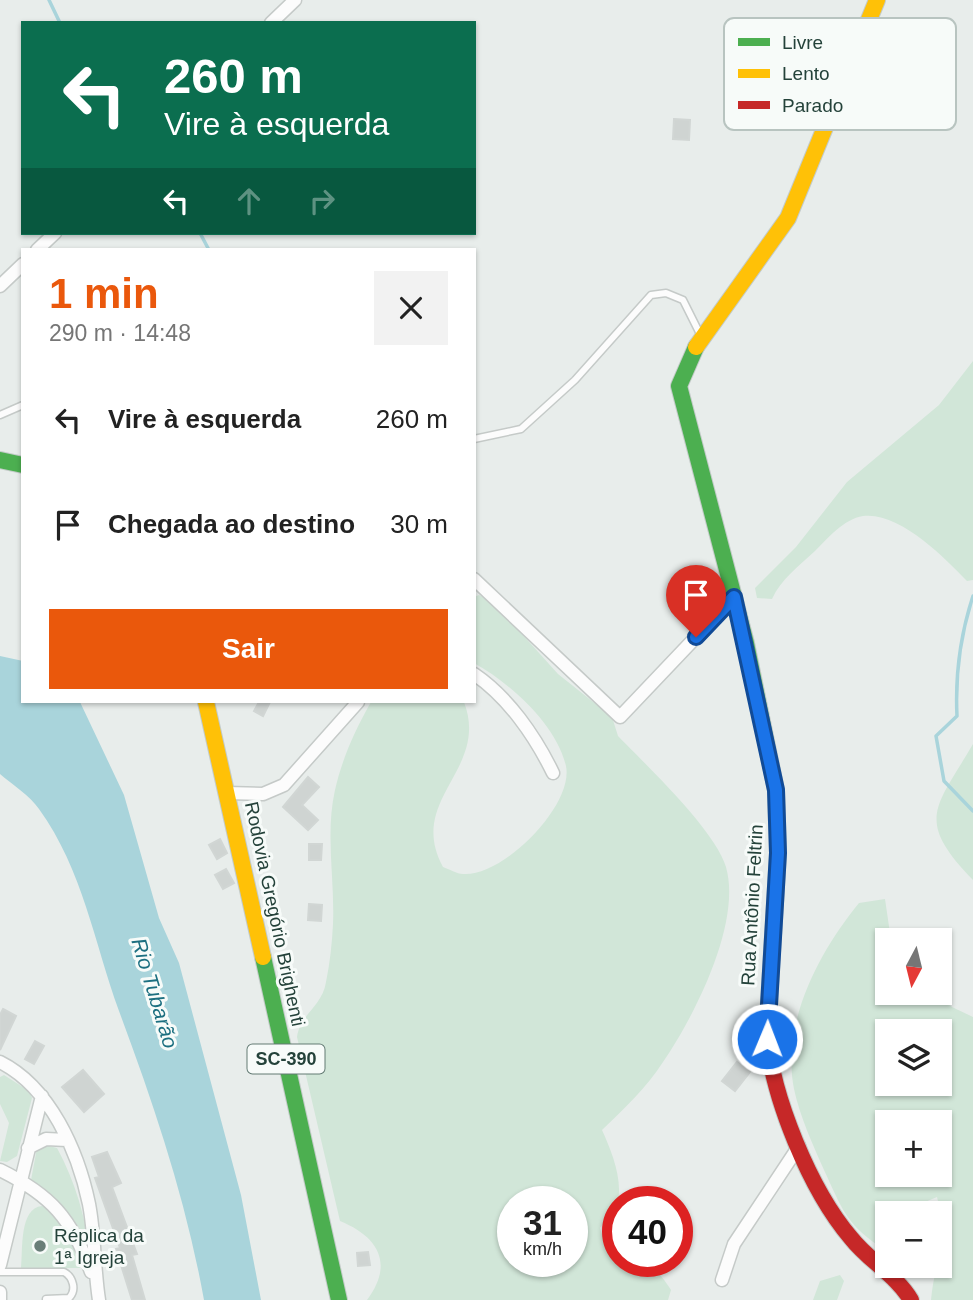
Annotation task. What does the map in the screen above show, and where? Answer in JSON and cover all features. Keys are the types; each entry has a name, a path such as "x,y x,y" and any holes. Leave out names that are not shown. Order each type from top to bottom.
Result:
{"street":[{"path":"273,21 295,0"},
{"name":"Rua Antônio Feltrin","path":"870,18 877,0"},
{"name":"Rua Antônio Feltrin","path":"824,130 788,218 770,248 702,338 681,373 680,399 752,669 776,790 778,853 767,1039 776,1089 817,1190 859,1249 903,1287 911,1300"},
{"path":"39,248 53,235"},
{"path":"0,286 21,266"},
{"path":"0,460 21,465"},
{"path":"476,581 620,717 734,597"},
{"path":"476,676 503,699 537,743 553,773"},
{"name":"Rodovia Gregório Brighenti","path":"206,703 339,1300"},
{"path":"227,793 263,794 284,785 357,703"},
{"path":"0,1062 20,1074 42,1096 67,1140 88,1202 99,1300"},
{"path":"0,1265 42,1096"},
{"path":"29,1148 46,1139 67,1140"},
{"path":"722,1280 734,1244 799,1146"},
{"path":"0,1170 38,1191 61,1212 80,1242 96,1285"},
{"path":"0,1292 0,1300"}],"lane":[{"path":"476,439 522,429 575,380 651,295 666,293 683,300 702,338"},
{"path":"0,415 21,406"},
{"path":"0,1272 64,1272 69,1275 74,1287 69,1298 46,1299"}],"green space":[{"path":"973,361 973,580 967,581 947,560 906,528 877,516 863,516 849,521 831,535 785,579 772,599 757,598 755,588 796,547 847,482 939,405"},
{"path":"479,595 494,603 558,674 612,717 618,736 695,817 709,835 726,867 729,890 727,915 712,969 701,995 657,1071 602,1130 617,1170 619,1186 602,1186 602,1277 661,1277 671,1290 668,1300 367,1300 380,1275 378,1253 364,1235 340,1221 297,1037 302,1022 324,991 331,953 333,907 330,840 332,807 341,767 370,703 464,703 469,726 466,747 440,803 434,822 434,843 443,867 458,873 479,872 497,864 533,836 559,800 566,782 566,766 552,735 530,706 476,664 476,596"},
{"path":"973,744 973,880 943,842 937,827 937,813 941,799"},
{"path":"885,899 889,928 875,928 875,1005 950,1005 973,1017 973,1300 931,1300 934,1278 952,1278 952,1201 938,1201 937,1197 927,1201 875,1201 875,1243 858,1229 840,1204 803,1120 794,1089 791,1064 798,1014 817,966 859,903"},
{"path":"4,1075 29,1091 32,1098 17,1156 7,1162 0,1161 9,1123 0,1104 0,1077"},
{"path":"45,1145 57,1148 75,1187 91,1256 81,1231 68,1212 31,1180 37,1148"},
{"path":"42,1206 50,1210 62,1224 80,1268 21,1268 26,1222 35,1208"},
{"path":"840,1275 844,1281 837,1300 813,1300 820,1281"}],"water":[{"name":"Rio Tubarão","path":"0,656 21,661 21,703 80,703 124,795 159,918 179,963 241,1195 261,1300 204,1300 168,1153 77,882 54,832 39,809 0,774"}],"building":[{"path":"674,119 690,120 689,140 673,139"},
{"path":"258,703 270,703 263,716 254,711"},
{"path":"308,777 319,787 302,805 318,820 308,830 283,807"},
{"path":"220,839 227,853 217,859 209,845"},
{"path":"309,844 322,844 321,860 309,860"},
{"path":"226,869 234,883 223,889 215,875"},
{"path":"309,904 322,905 321,921 308,920"},
{"path":"3,1009 16,1016 0,1050 0,1015"},
{"path":"35,1041 44,1046 34,1064 25,1059"},
{"path":"737,1062 750,1072 735,1091 722,1081"},
{"path":"83,1070 104,1094 84,1112 62,1087"},
{"path":"107,1152 121,1183 112,1187 137,1254 132,1255 145,1300 132,1300 116,1249 120,1248 95,1178 99,1177 92,1157"},
{"path":"368,1252 370,1265 358,1266 357,1253"}],"waterway":[{"path":"49,0 59,21"},
{"path":"201,235 208,248"},
{"path":"973,596 959,656 957,716 936,736 944,781 973,811"}],"traffic: fast":[{"path":"696,347 679,386 746,643 776,790 778,853 767,1035"},
{"path":"0,460 21,465"},
{"path":"263,957 339,1300"}],"traffic: slow":[{"path":"870,18 877,0"},
{"path":"696,347 788,218 824,130"},
{"path":"206,703 263,957"}],"traffic: jam":[{"path":"767,1035 770,1060 785,1114 821,1195 851,1238 898,1283 911,1300"}],"place":[{"name":"Réplica da 1ª Igreja","path":"40,1246"}],"route":[{"path":"696,637 734,597 772,759 779,825 766,1016 767,1039"}]}
